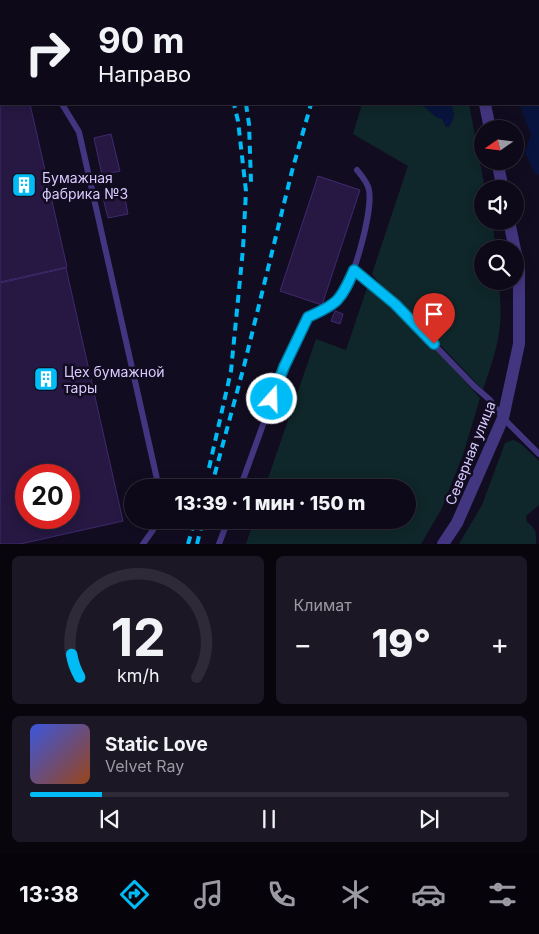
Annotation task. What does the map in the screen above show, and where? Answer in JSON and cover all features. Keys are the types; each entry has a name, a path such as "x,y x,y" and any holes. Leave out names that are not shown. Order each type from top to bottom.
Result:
{"street":[{"path":"485,105 488,120"},
{"name":"Северная улица","path":"443,544 457,523 503,418 519,344 519,268 512,230"}],"lane":[{"path":"63,105 80,132 157,479"},
{"path":"243,479 284,367 308,317 328,308 338,300 346,289 354,270 369,207 369,190 357,170"},
{"path":"354,270 395,304 474,386 490,400 503,418 539,454"},
{"path":"143,544 153,529"},
{"path":"219,544 225,529"}],"green space":[{"path":"362,105 421,105 442,119 446,127 449,127 454,115 451,105 469,105 474,131 474,170 481,170 483,180 474,180 474,230 493,230 495,240 474,240 474,290 499,290 500,300 498,340 483,390 372,274 408,166 353,134"},
{"path":"367,288 398,312 480,398 463,455 441,510 421,544 246,544 251,529 416,529 416,479 268,479 316,339 346,350"},
{"path":"514,440 539,461 539,505 526,516 527,522 533,527 535,532 536,544 459,544 482,505 505,443"}],"water":[{"path":"451,105 453,116 449,127 446,127 442,119 421,106"},
{"path":"519,105 539,105 539,175 534,173 525,152 531,134"}],"building":[{"name":"Бумажная фабрика №3","path":"0,105 30,105 67,267 0,282"},
{"path":"111,134 120,171 102,175 94,138"},
{"path":"318,176 360,190 322,305 280,291"},
{"path":"124,193 128,214 108,218 103,198"},
{"name":"Цех бумажной тары","path":"66,268 123,521 20,544 0,544 0,283"},
{"path":"335,311 343,314 340,324 331,321"}],"railway":[{"path":"209,468 231,371 243,249 246,191 238,121 234,105"},
{"path":"246,105 249,124 251,182"},
{"path":"213,479 311,105"},
{"path":"188,544 192,529"},
{"path":"197,544 201,529"}],"place":[{"name":"Бумажная фабрика №3","path":"24,185"},
{"name":"Цех бумажной тары","path":"46,379"}],"route":[{"path":"272,399 284,367 308,317 328,308 338,300 346,289 354,270 395,304 434,344"}]}
